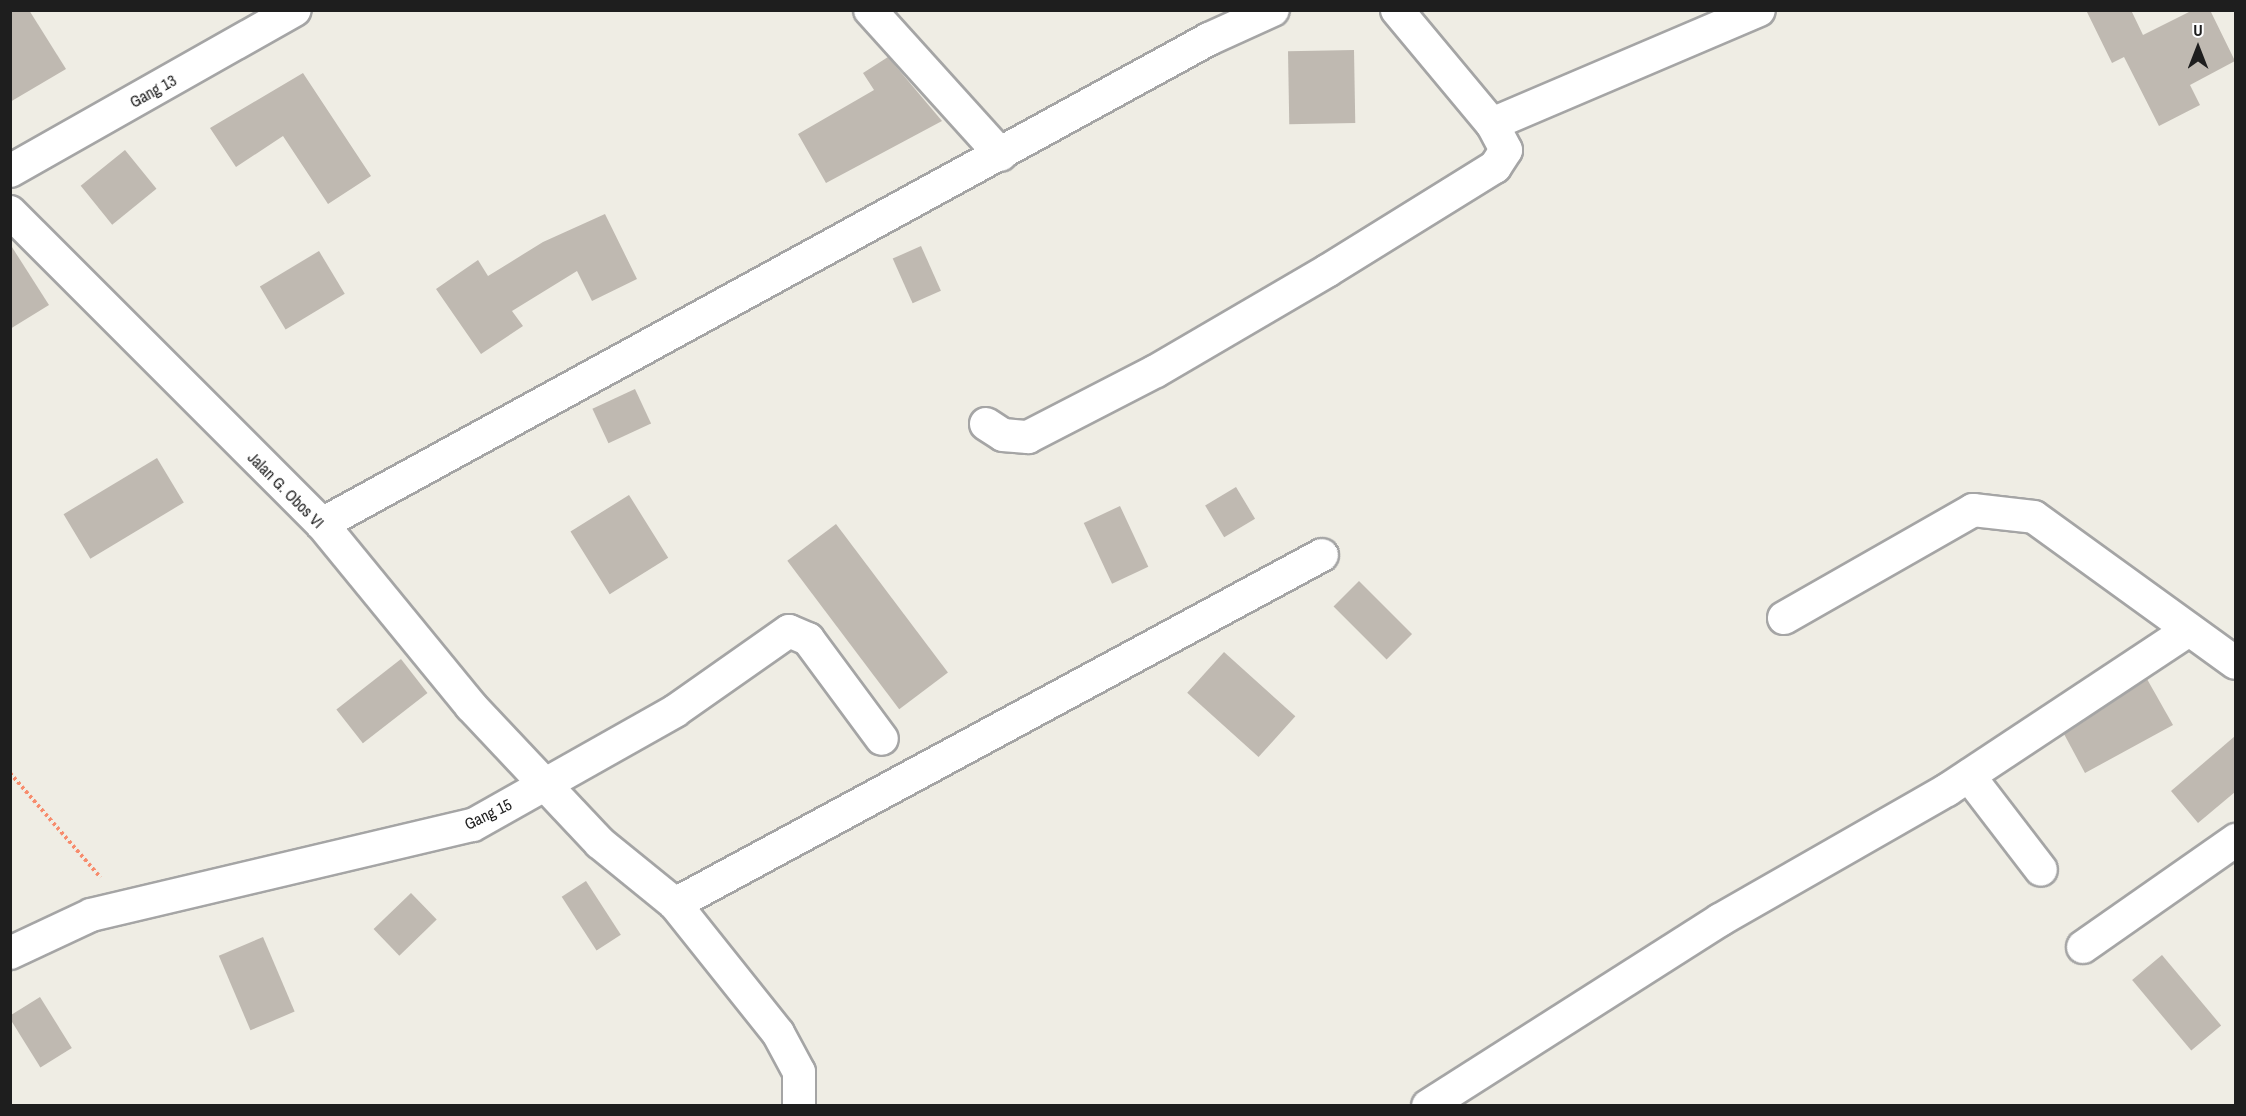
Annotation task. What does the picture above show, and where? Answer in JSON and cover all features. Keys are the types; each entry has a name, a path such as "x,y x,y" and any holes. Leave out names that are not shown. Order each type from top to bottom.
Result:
{"street":[{"name":"Gang 13","path":"10,171 295,10"},
{"path":"870,10 1001,155"},
{"path":"322,524 1001,155 1209,39 1274,10"},
{"path":"986,424 1003,435 1028,437 1155,371 1327,271 1495,167 1506,150 1492,123 1397,10"},
{"path":"1492,123 1759,10"},
{"name":"Jalan G. Obos VI","path":"10,212 322,524 471,706 600,843 675,904 778,1033 799,1072 799,1106"},
{"path":"1784,618 1973,510 2034,516 2235,663"},
{"path":"675,904 1322,555"},
{"path":"1428,1106 1720,920 1969,776 2189,630"},
{"name":"Gang 15","path":"10,953 91,915 473,825 675,711 789,631 808,639 882,739"},
{"path":"1969,776 2041,870"},
{"path":"2083,947 2235,840"}],"path":[{"path":"10,773 125,906"}],"building":[{"path":"10,10 29,10 66,69 10,102"},
{"path":"2086,10 2131,10 2143,35 2193,10 2210,10 2235,61 2190,85 2200,105 2159,126 2124,57 2112,63"},
{"path":"1354,50 1355,123 1289,124 1288,51"},
{"path":"888,57 942,121 826,183 798,134 874,90 863,73"},
{"path":"303,73 371,176 328,204 283,136 236,167 210,128"},
{"path":"125,150 156,189 112,225 81,186"},
{"path":"605,214 637,279 592,301 577,271 512,311 523,326 481,354 436,289 478,260 488,276 543,242"},
{"path":"10,244 49,305 10,329"},
{"path":"921,246 941,291 913,303 893,259"},
{"path":"319,251 345,294 286,329 260,287"},
{"path":"635,389 651,423 608,443 592,409"},
{"path":"157,458 184,503 90,559 64,514"},
{"path":"1236,487 1255,519 1224,537 1205,506"},
{"path":"629,495 668,558 610,594 570,532"},
{"path":"1120,506 1148,567 1112,584 1084,523"},
{"path":"836,524 948,673 899,709 787,561"},
{"path":"1359,581 1412,634 1387,659 1334,606"},
{"path":"1224,652 1295,716 1259,757 1187,693"},
{"path":"401,659 427,693 363,743 336,709"},
{"path":"2147,679 2173,725 2085,773 2064,734"},
{"path":"2235,736 2235,792 2198,823 2171,791"},
{"path":"586,881 621,935 597,950 562,897"},
{"path":"411,893 437,920 399,956 374,929"},
{"path":"263,937 295,1012 250,1030 219,956"},
{"path":"2162,955 2221,1025 2191,1051 2132,980"},
{"path":"40,997 72,1048 40,1067 10,1019 10,1016"}]}
